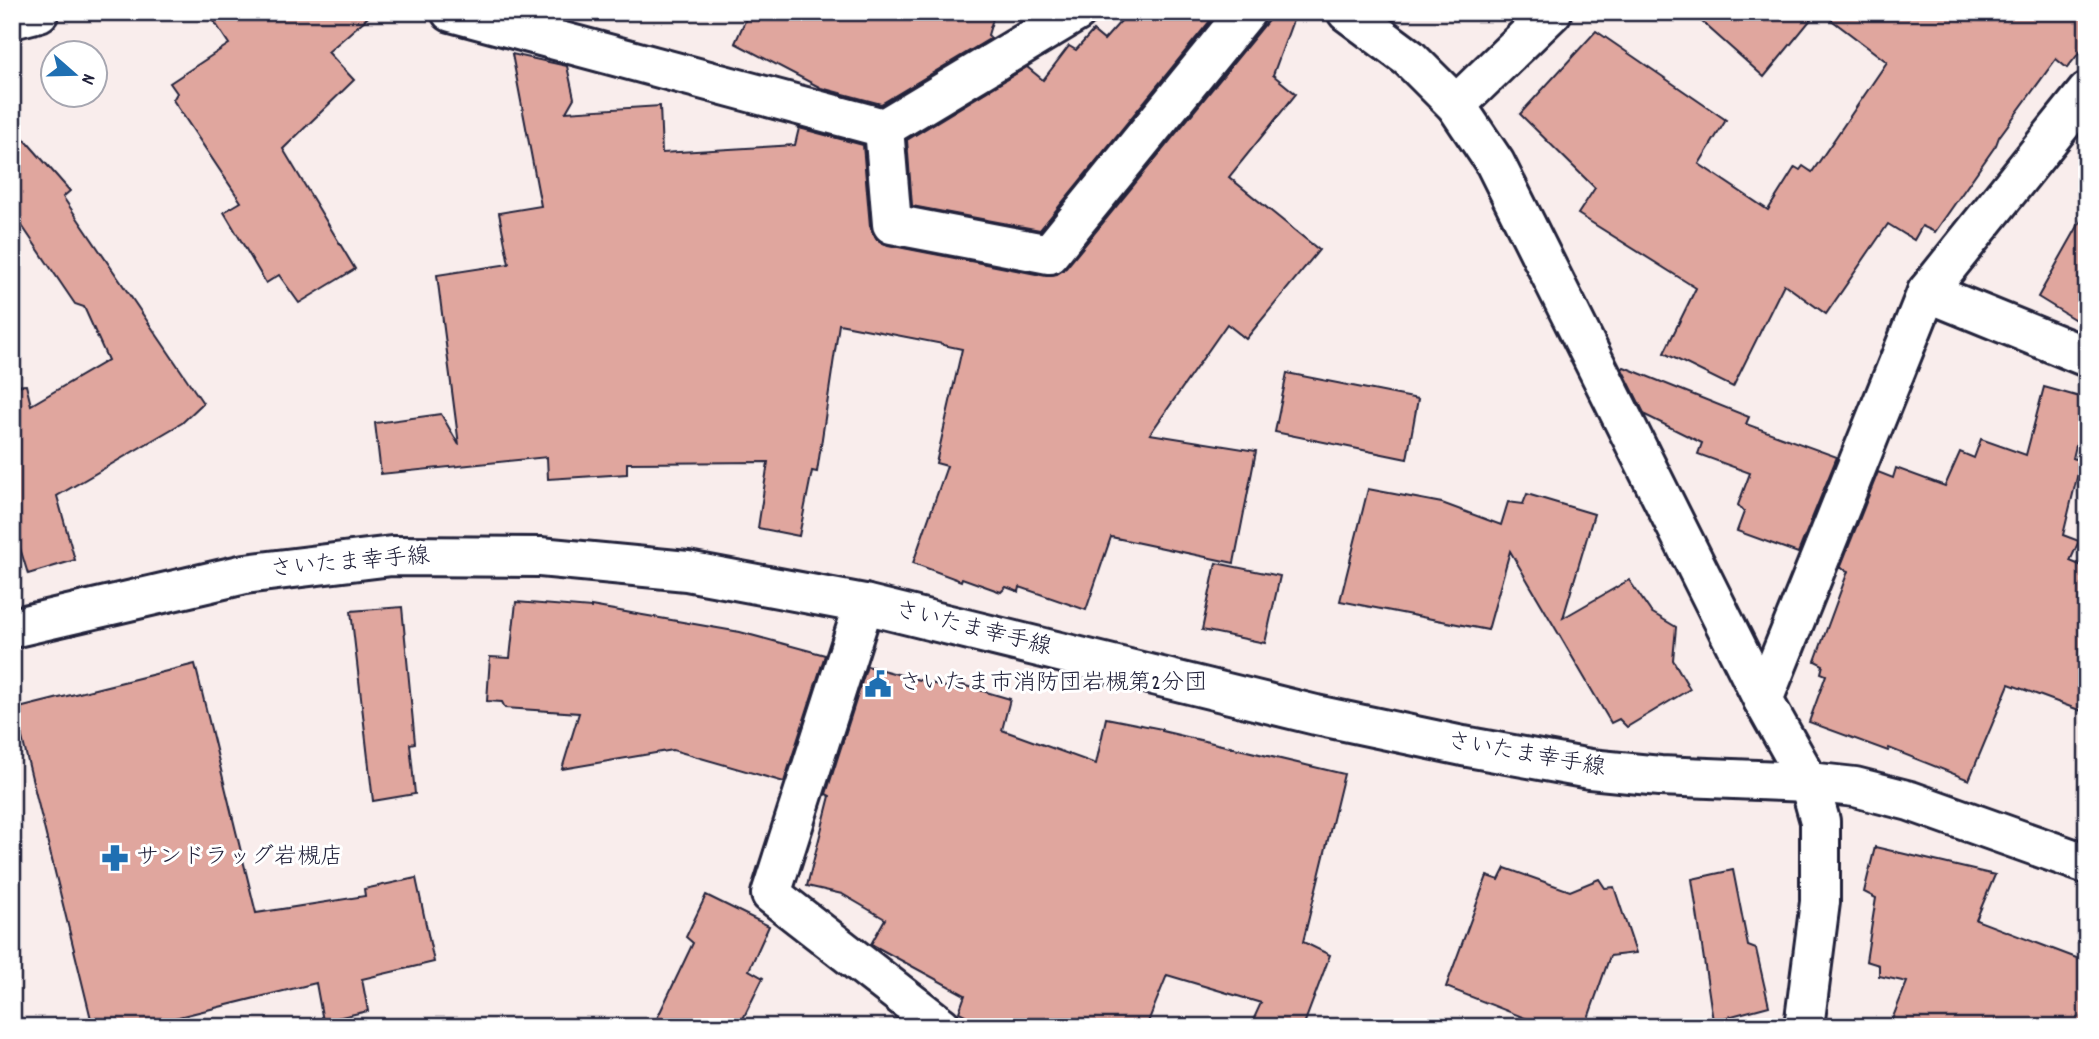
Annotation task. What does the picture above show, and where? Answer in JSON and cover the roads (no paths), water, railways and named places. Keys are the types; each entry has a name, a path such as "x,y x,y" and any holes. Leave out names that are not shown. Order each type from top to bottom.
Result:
{"street":[{"path":"12,19 38,12"},
{"path":"451,12 495,18 884,128 1077,12"},
{"path":"884,128 892,224 1049,254 1246,12"},
{"path":"1347,12 1409,58 1457,104 1494,163 1763,700 1809,782 1820,821 1821,862 1819,902 1804,1027"},
{"path":"1457,104 1552,12"},
{"path":"1763,700 1927,292 2087,92"},
{"path":"1927,292 2087,357"},
{"name":"さいたま幸手線","path":"12,628 244,574 392,556 540,557 687,571 864,604 1316,715 1463,746 1590,769 1660,776 1809,782 1855,787 1910,801 2087,864"},
{"path":"864,604 771,894 942,1027"}],"place":[{"name":"さいたま市消防団岩槻第2分団","path":"878,684"},
{"name":"サンドラッグ岩槻店","path":"115,858"}]}
